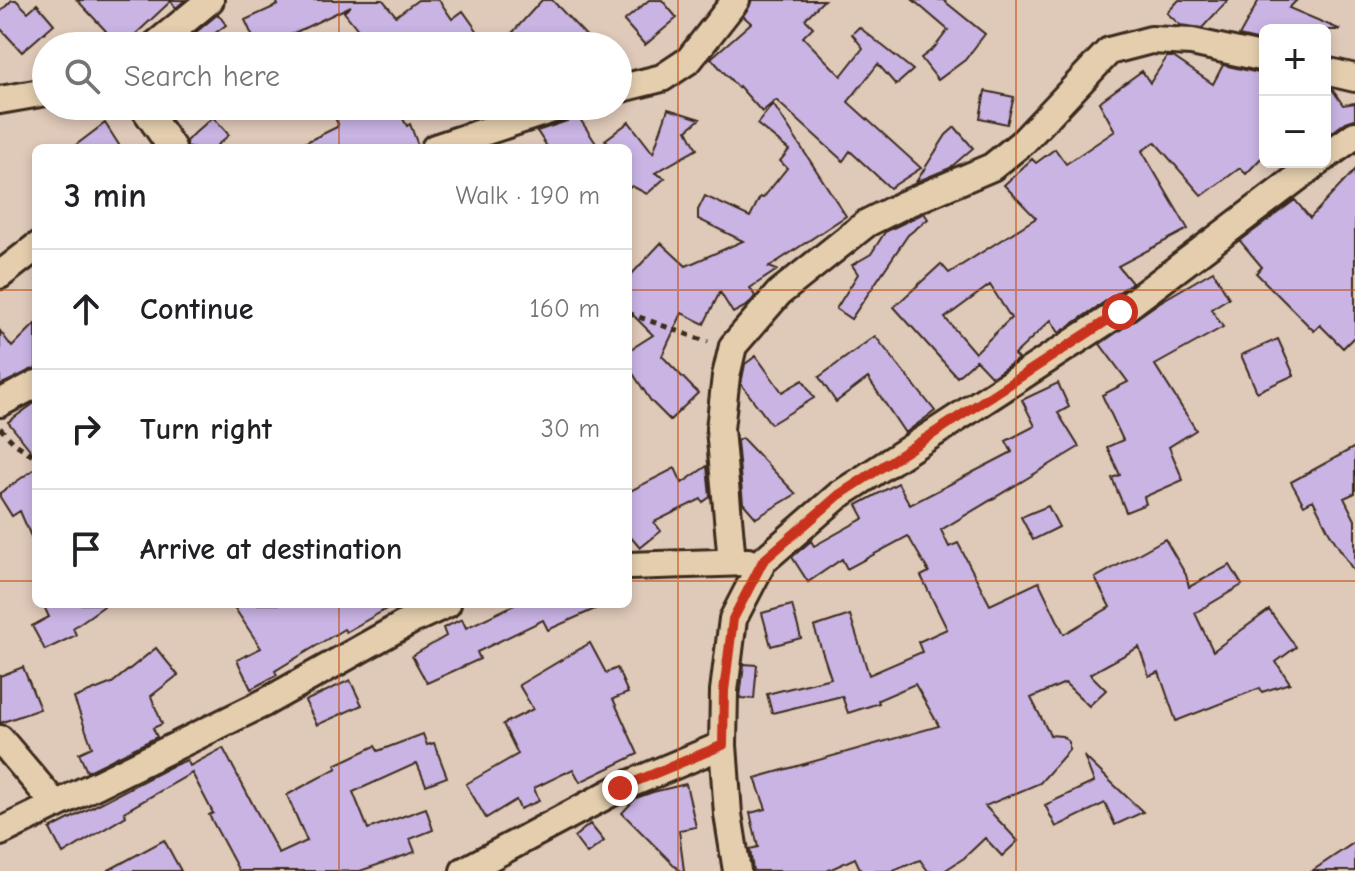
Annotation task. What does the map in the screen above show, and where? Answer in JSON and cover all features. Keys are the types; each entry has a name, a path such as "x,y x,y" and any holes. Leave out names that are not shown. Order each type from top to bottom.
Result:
{"street":[{"path":"171,32 210,0"},
{"path":"632,86 662,78 689,60 736,0"},
{"path":"732,562 720,429 726,376 733,346 779,293 867,223 992,167 1024,141 1109,51 1151,40 1192,42 1259,57"},
{"path":"1331,72 1355,78"},
{"path":"0,100 32,94"},
{"path":"151,120 165,144"},
{"path":"447,144 520,120"},
{"path":"1331,153 1355,135"},
{"path":"737,871 728,814 723,745 724,691 733,619 763,561 839,495 1120,312 1310,168"},
{"path":"0,275 32,250"},
{"path":"0,403 32,386"},
{"path":"632,566 763,561"},
{"path":"0,832 264,703 438,608"},
{"path":"0,739 55,804"},
{"path":"464,871 620,788 723,745"}],"path":[{"path":"632,314 710,342 733,346"},
{"path":"0,428 14,443 32,454"}],"building":[{"path":"12,0 28,12 37,4 54,24 45,32 32,32 32,43 22,52 0,28 0,12"},
{"path":"77,0 185,0 176,8 171,1 138,32 106,31"},
{"path":"276,0 383,0 396,16 418,0 439,0 452,19 463,11 478,32 360,32 344,12 351,6 296,32 251,32 245,20 278,5"},
{"path":"542,0 552,0 583,32 513,32"},
{"path":"649,0 662,0 677,18 645,45 624,21"},
{"path":"752,0 824,0 805,19 813,27 803,37 841,76 863,48 852,34 859,27 913,70 896,85 878,64 848,102 921,168 890,188 850,151 843,161 776,100 762,112 711,58 751,23 743,16"},
{"path":"913,0 943,0 985,34 965,60 938,80 921,58 934,48 948,30"},
{"path":"1179,0 1228,0 1202,28 1180,25 1167,13"},
{"path":"1259,0 1297,0 1289,8 1327,24 1259,24 1259,41 1239,36"},
{"path":"218,14 226,25 217,32 196,32"},
{"path":"1167,57 1173,57 1213,84 1223,65 1259,73 1259,160 1246,174 1240,168 1202,196 1155,142 1142,151 1188,229 1118,266 1132,283 1059,333 1051,320 1014,355 1018,359 992,377 976,360 957,377 894,307 941,264 949,273 1036,218 1004,185 1032,159 1036,163 1055,149 1066,164 1115,131 1099,102 1142,71 1150,83","holes":["990,285 1011,318 975,353 945,318"]},
{"path":"1331,89 1343,105 1355,103 1355,119 1331,133"},
{"path":"985,91 1014,97 1007,124 980,118"},
{"path":"773,104 846,216 769,267 777,270 750,288 755,296 748,305 733,313 720,292 704,324 682,313 662,356 698,393 670,420 651,401 632,372 632,348 653,335 632,314 632,274 661,243 686,266 743,241 698,219 698,210 705,196 750,217 760,197 763,198 787,168 780,161 789,150 757,124"},
{"path":"668,109 700,119 687,130 697,149 655,173 665,178 647,194 632,186 632,144 608,144 605,140 629,122 653,153"},
{"path":"210,120 216,120 229,135 219,144 187,144 186,141"},
{"path":"336,120 404,120 407,126 410,124 418,144 302,144 338,124"},
{"path":"581,120 596,144 545,144 537,131"},
{"path":"105,123 118,144 77,144"},
{"path":"955,127 973,148 950,168 916,182 946,135"},
{"path":"1355,170 1355,336 1343,348 1320,325 1314,331 1256,273 1262,267 1240,241 1295,200 1310,218"},
{"path":"924,213 928,219 908,235 851,319 836,309 858,274 852,265 871,254 885,232"},
{"path":"1213,271 1229,298 1211,309 1223,327 1155,365 1196,430 1169,447 1183,480 1144,497 1146,504 1126,512 1112,478 1120,475 1107,447 1123,440 1102,395 1128,382 1100,344 1160,302"},
{"path":"32,327 32,370 0,385 0,331 12,347"},
{"path":"875,336 935,411 905,433 868,378 836,402 819,377"},
{"path":"1278,339 1294,375 1257,392 1241,355"},
{"path":"756,356 782,392 803,380 814,398 771,424 741,384 745,364"},
{"path":"1058,383 1069,407 1058,413 1079,447 941,530 949,547 958,543 990,605 1039,582 1064,634 1110,607 1095,578 1165,539 1186,575 1189,587 1230,565 1242,585 1195,613 1213,651 1269,610 1296,647 1276,662 1290,683 1262,692 1260,688 1176,721 1159,672 1149,676 1139,647 1090,674 1106,690 1089,706 1065,683 1031,698 1050,735 1062,736 1069,742 1069,750 1040,783 985,806 1018,841 1002,856 985,838 964,858 944,871 928,871 920,860 893,871 861,871 855,858 827,871 753,871 750,849 758,847 750,813 766,809 755,778 939,726 915,684 878,700 879,703 848,713 842,696 772,713 767,694 831,678 814,627 850,615 869,675 922,652 918,642 947,629 921,576 929,572 908,536 847,569 842,559 808,582 792,557 811,541 814,546 864,518 857,505 898,483 910,505 1012,452 1006,441 1035,426 1022,400"},
{"path":"32,405 32,452 8,422"},
{"path":"742,438 796,494 756,518 743,503 737,441"},
{"path":"1355,447 1355,493 1344,498 1355,520 1355,573 1313,500 1304,505 1291,482"},
{"path":"707,466 710,497 654,522 661,531 640,548 632,539 632,490 675,468 682,483"},
{"path":"32,471 32,539 20,511 12,516 0,493"},
{"path":"1048,506 1059,527 1033,540 1021,517"},
{"path":"792,605 801,638 771,646 762,613"},
{"path":"45,608 101,608 73,628 76,635 45,650 32,626 49,617"},
{"path":"235,608 388,608 346,632 344,629 251,689 237,660 261,648"},
{"path":"508,608 597,608 548,630 543,620 477,652 480,659 427,683 412,656 446,636 443,628 462,619 466,628"},
{"path":"590,643 606,673 617,668 628,693 613,699 638,754 580,782 573,769 534,788 539,801 520,809 516,800 486,818 466,784 518,754 503,724 533,709 519,685"},
{"path":"156,648 178,675 151,696 162,724 153,728 157,737 87,772 79,753 92,747 74,698 112,683"},
{"path":"744,664 757,665 754,699 740,698"},
{"path":"23,667 40,709 0,723 0,676"},
{"path":"350,680 362,705 317,725 305,701"},
{"path":"423,734 427,745 434,743 447,777 426,785 417,763 353,792 368,829 426,808 433,830 410,839 415,852 360,871 239,871 209,815 213,813 192,773 124,812 126,816 63,854 50,829 170,767 187,760 190,766 223,748 279,854 307,841 287,795 337,768 335,765 375,746 378,751"},
{"path":"1084,756 1143,812 1115,825 1105,803 1056,827 1045,805 1094,782"},
{"path":"686,784 696,827 679,830 684,871 680,871 622,813 636,798"},
{"path":"590,824 604,841 587,854 574,837"},
{"path":"164,840 181,871 107,871"},
{"path":"1355,842 1355,871 1312,871"}],"route":[{"path":"620,788 723,745 724,691 733,619 763,561 839,495 1120,312"}]}
